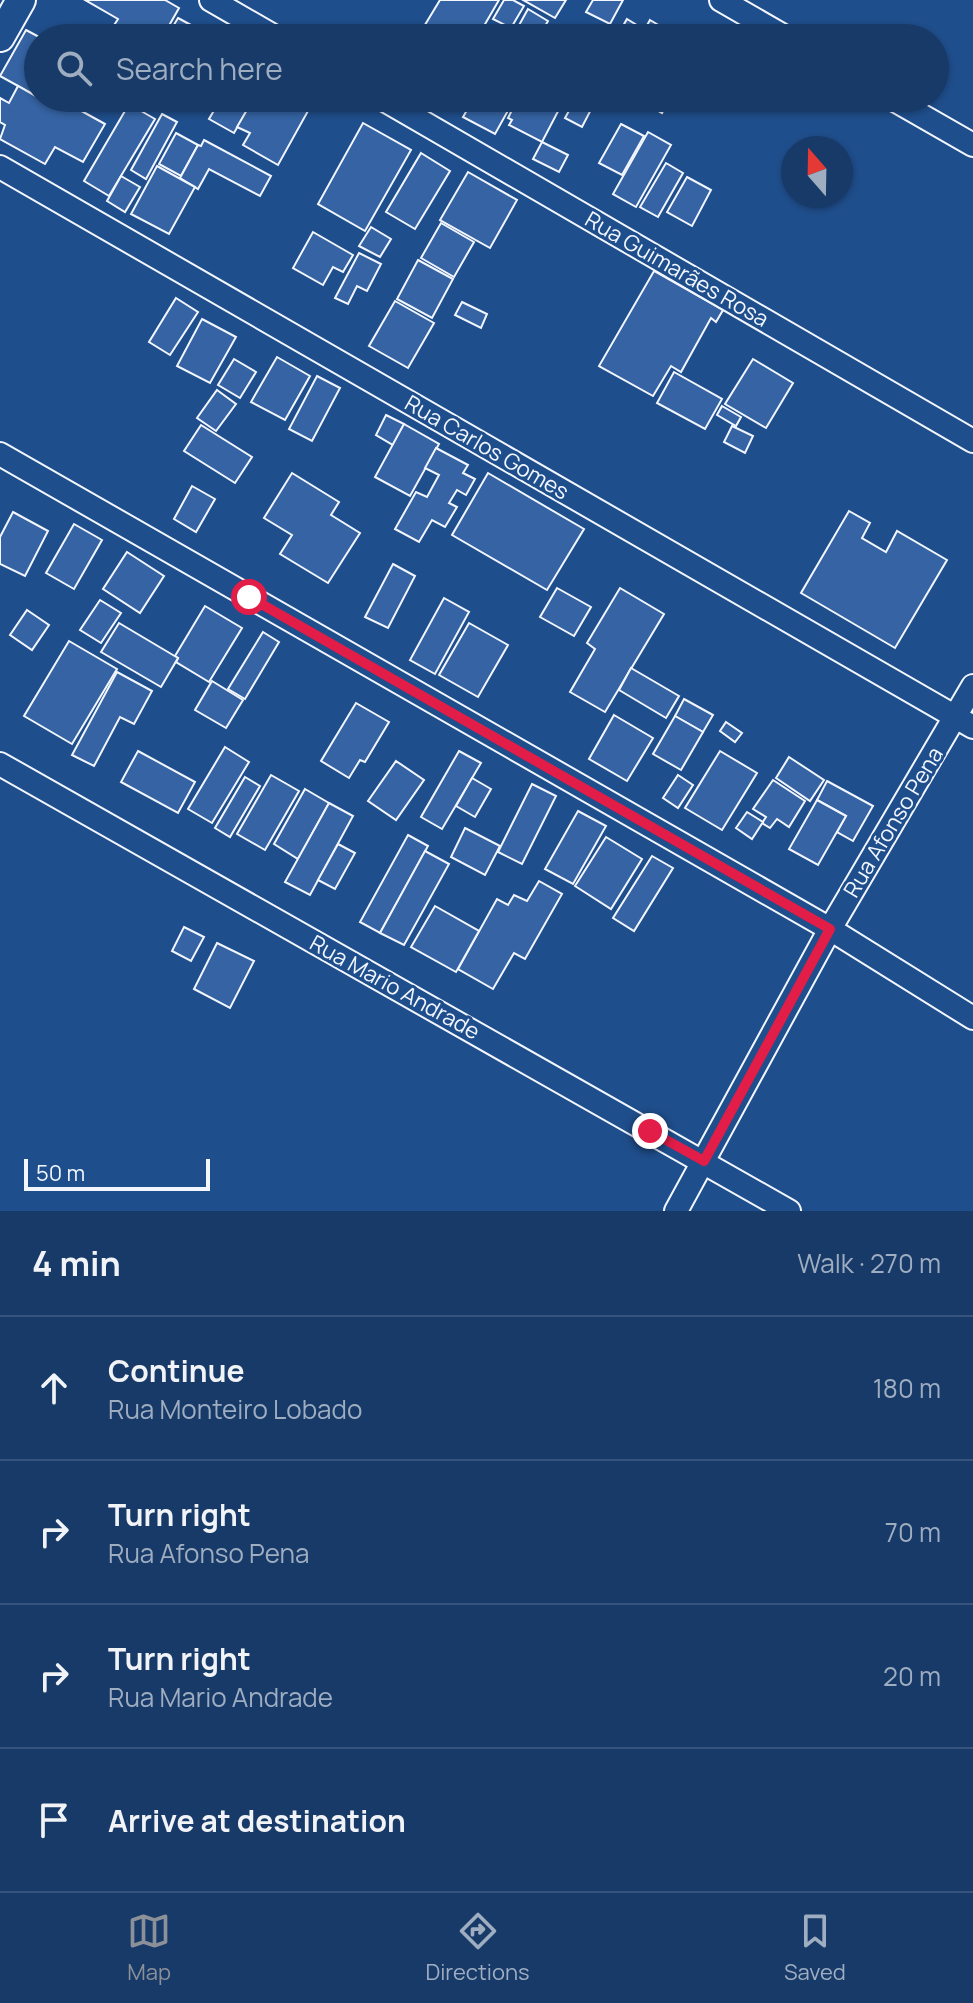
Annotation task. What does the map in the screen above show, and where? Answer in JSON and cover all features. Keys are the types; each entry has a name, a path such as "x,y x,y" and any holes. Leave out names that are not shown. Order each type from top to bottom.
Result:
{"street":[{"path":"0,37 21,0"},
{"path":"211,0 253,24"},
{"path":"721,0 763,24"},
{"name":"Rua Guimarães Rosa","path":"405,112 973,441"},
{"path":"915,112 973,145"},
{"name":"Rua Carlos Gomes","path":"0,167 964,722"},
{"path":"0,454 830,929 973,1018"},
{"name":"Rua Afonso Pena","path":"676,1211 830,929 964,722 973,686"},
{"name":"Rua Mario Andrade","path":"0,764 789,1211"}],"building":[{"path":"85,0 165,0 179,8 170,24 115,24 118,19"},
{"path":"440,0 499,0 485,24 425,24"},
{"path":"504,0 513,0 524,6 513,24 503,24 493,19"},
{"path":"523,0 566,0 555,18"},
{"path":"593,0 623,0 610,24 586,12"},
{"path":"528,9 548,21 546,24 520,24"},
{"path":"178,18 189,24 174,24"},
{"path":"24,34 24,89 0,76"},
{"path":"18,86 24,89 24,112 83,112 105,124 83,162 55,147 45,164 0,139 5,125 0,122 0,98 9,103"},
{"path":"124,112 143,112 155,119 109,196 84,181"},
{"path":"213,112 246,112 234,133 209,119"},
{"path":"246,112 307,112 278,165 243,145 250,133 237,127"},
{"path":"466,112 507,112 495,134 463,117"},
{"path":"511,112 558,112 542,142 509,125 512,120 508,118"},
{"path":"568,112 590,112 582,127 565,118"},
{"path":"162,114 177,122 146,179 131,170"},
{"path":"363,123 411,150 365,231 318,204"},
{"path":"621,124 644,136 622,175 599,163"},
{"path":"648,132 671,145 636,207 613,194"},
{"path":"176,133 198,145 181,176 159,164"},
{"path":"204,140 271,176 260,196 209,169 198,189 180,178 198,145 201,146"},
{"path":"542,142 568,155 559,172 533,159"},
{"path":"421,153 450,171 415,229 386,212"},
{"path":"666,163 683,173 658,217 640,207"},
{"path":"157,166 195,187 169,234 131,214"},
{"path":"468,172 517,200 490,248 440,220"},
{"path":"121,176 140,187 125,212 107,201"},
{"path":"687,177 711,190 692,226 667,212"},
{"path":"441,223 474,242 454,277 421,258"},
{"path":"371,227 391,239 380,257 359,246"},
{"path":"313,232 353,255 343,272 333,267 323,285 293,268"},
{"path":"359,253 381,264 367,291 357,286 348,304 335,298"},
{"path":"418,260 453,279 432,318 397,299"},
{"path":"654,271 723,310 716,322 711,318 681,372 671,366 653,396 599,366"},
{"path":"176,298 198,312 170,355 149,342"},
{"path":"395,301 434,323 408,368 369,346"},
{"path":"462,302 487,314 481,328 455,315"},
{"path":"202,319 236,337 210,383 177,366"},
{"path":"277,357 310,376 285,420 251,402"},
{"path":"234,359 256,372 240,398 218,385"},
{"path":"753,359 793,383 766,428 725,404"},
{"path":"674,372 722,399 705,429 657,403"},
{"path":"317,376 340,388 312,441 289,429"},
{"path":"217,390 236,404 216,431 197,418"},
{"path":"722,406 741,417 736,426 717,415"},
{"path":"386,415 404,424 393,445 376,435"},
{"path":"404,424 439,444 410,496 375,477"},
{"path":"201,425 252,457 235,483 184,451"},
{"path":"732,426 753,436 745,453 724,442"},
{"path":"436,448 468,465 463,473 475,479 466,495 457,490 449,503 457,507 445,527 432,520 419,542 395,529 416,492 427,497 439,475 425,468"},
{"path":"292,473 339,502 331,515 360,533 328,583 280,554 292,535 264,518"},
{"path":"488,473 584,529 547,590 452,535"},
{"path":"192,486 215,499 196,532 174,519"},
{"path":"849,511 870,523 862,538 886,552 897,531 947,560 895,648 801,593"},
{"path":"13,512 48,531 25,576 0,564 0,537"},
{"path":"74,524 102,540 74,589 46,573"},
{"path":"127,552 164,576 140,613 103,589"},
{"path":"393,564 415,576 388,628 365,617"},
{"path":"557,588 591,607 574,636 540,617"},
{"path":"620,588 664,614 605,712 570,692 595,649 587,643"},
{"path":"444,598 469,612 435,674 410,660"},
{"path":"100,600 121,613 101,643 80,630"},
{"path":"205,606 242,628 209,682 176,662 178,658 175,656"},
{"path":"27,610 49,625 32,650 10,635"},
{"path":"119,623 178,658 161,687 101,652"},
{"path":"469,623 508,645 478,697 439,675"},
{"path":"263,632 279,642 245,699 228,689"},
{"path":"69,641 117,669 72,744 24,716"},
{"path":"631,668 679,696 666,718 619,690"},
{"path":"117,672 152,691 134,724 120,717 94,766 72,755"},
{"path":"212,681 243,700 226,728 195,710"},
{"path":"684,699 713,715 703,732 675,716"},
{"path":"356,703 389,722 365,762 360,760 349,778 321,761"},
{"path":"614,715 653,738 627,781 589,759"},
{"path":"675,716 703,732 681,770 653,754"},
{"path":"726,722 742,733 735,742 720,731"},
{"path":"225,747 249,762 212,823 188,809"},
{"path":"138,751 195,782 178,813 121,782"},
{"path":"459,751 481,763 442,829 421,817"},
{"path":"720,751 757,773 722,830 685,808"},
{"path":"789,757 824,780 810,801 776,778"},
{"path":"396,761 424,780 396,820 368,801"},
{"path":"271,775 299,791 265,850 237,834"},
{"path":"678,775 693,785 678,808 663,798"},
{"path":"245,777 260,786 230,837 215,828"},
{"path":"472,778 491,789 475,817 456,806"},
{"path":"773,780 805,801 789,827 777,819 770,828 762,823 766,817 753,809"},
{"path":"827,781 873,806 853,841 837,832 846,816 817,800"},
{"path":"532,784 556,796 522,864 498,852"},
{"path":"305,789 329,803 298,859 274,844"},
{"path":"817,800 846,816 818,865 789,849"},
{"path":"329,803 353,816 310,895 285,882"},
{"path":"578,811 606,826 573,884 545,869"},
{"path":"747,812 763,822 752,839 736,828"},
{"path":"465,828 500,846 485,875 451,857"},
{"path":"408,835 428,846 380,933 360,922"},
{"path":"606,837 642,859 611,909 575,886"},
{"path":"338,844 355,853 335,889 318,880"},
{"path":"425,851 449,864 404,945 380,933"},
{"path":"652,856 673,868 634,931 613,918"},
{"path":"539,881 562,894 525,959 514,953 493,989 458,969 497,899 508,905 514,895 527,901"},
{"path":"435,906 479,931 456,972 411,947"},
{"path":"184,927 204,937 191,961 172,951"},
{"path":"217,943 254,961 230,1008 194,989"}],"route":[{"path":"249,597 830,929 704,1161 650,1131"}]}
